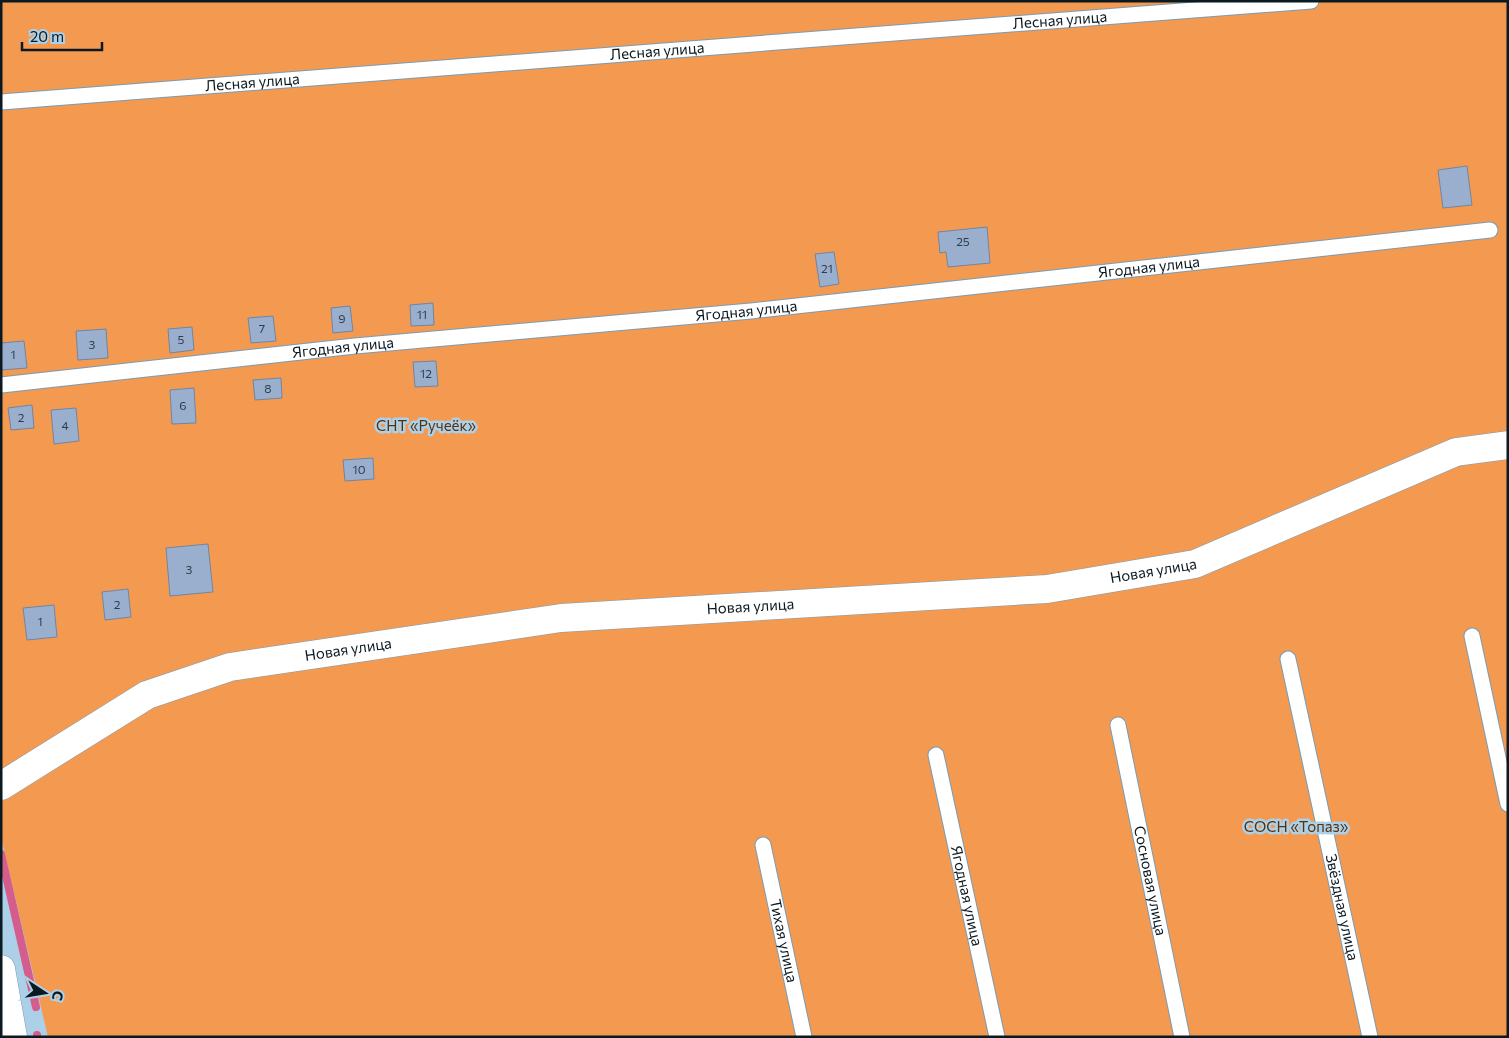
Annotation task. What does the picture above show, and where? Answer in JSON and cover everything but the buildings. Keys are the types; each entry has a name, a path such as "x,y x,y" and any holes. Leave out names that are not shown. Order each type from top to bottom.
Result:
{"street":[{"name":"Новая улица","path":"1,786 147,695 230,667 561,618 1047,589 1195,564 1456,452 1508,444"},
{"path":"1,969 13,1037"}],"lane":[{"name":"Лесная улица","path":"1,102 1311,1"},
{"name":"Ягодная улица","path":"1,385 355,346 751,311 1490,230"},
{"path":"1472,636 1508,804"},
{"name":"Звёздная улица","path":"1288,659 1370,1037"},
{"name":"Сосновая улица","path":"1118,725 1182,1037"},
{"name":"Ягодная улица","path":"936,755 997,1037"},
{"name":"Тихая улица","path":"763,845 804,1037"}],"green space":[{"name":"СНТ «Ручеёк»","path":"1,1 1508,1 1508,1037 48,1037 1,837"}],"waterway":[{"path":"1,854 36,1007"}],"park label":[{"name":"СОСН «Топаз»","path":"1296,827"}]}
